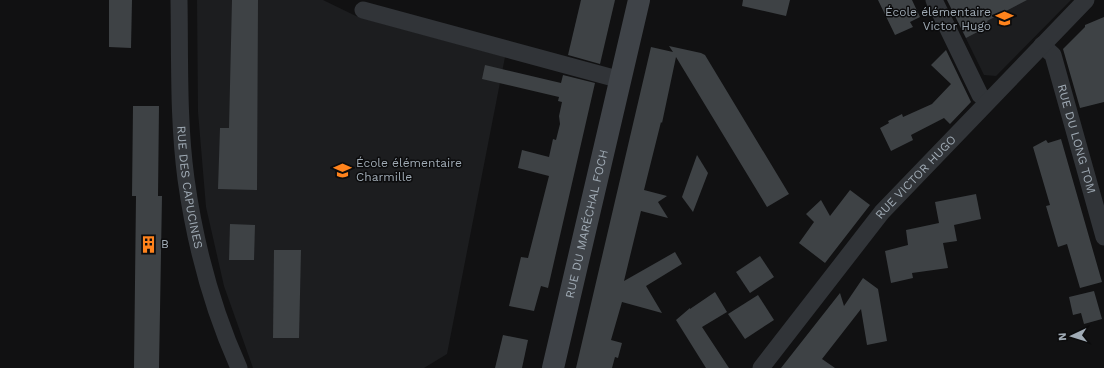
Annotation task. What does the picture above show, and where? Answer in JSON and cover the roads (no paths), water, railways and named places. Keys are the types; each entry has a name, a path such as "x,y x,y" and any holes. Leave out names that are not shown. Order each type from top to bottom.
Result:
{"main road":[{"name":"RUE DU MARÉCHAL FOCH","path":"553,368 639,0"}],"street":[{"name":"RUE DES CAPUCINES","path":"180,0 180,97 186,178 198,247 212,298 229,347 239,368"},
{"path":"934,0 980,95 988,102"},
{"name":"RUE VICTOR HUGO","path":"761,368 882,212 1086,0"},
{"path":"363,10 621,80"},
{"name":"RUE DU LONG TOM","path":"1042,45 1053,55 1104,237"}],"place":[{"name":"École élémentaire Victor Hugo","path":"1004,19"},
{"name":"École élémentaire Charmille","path":"343,170"},
{"name":"B","path":"148,244"}]}
